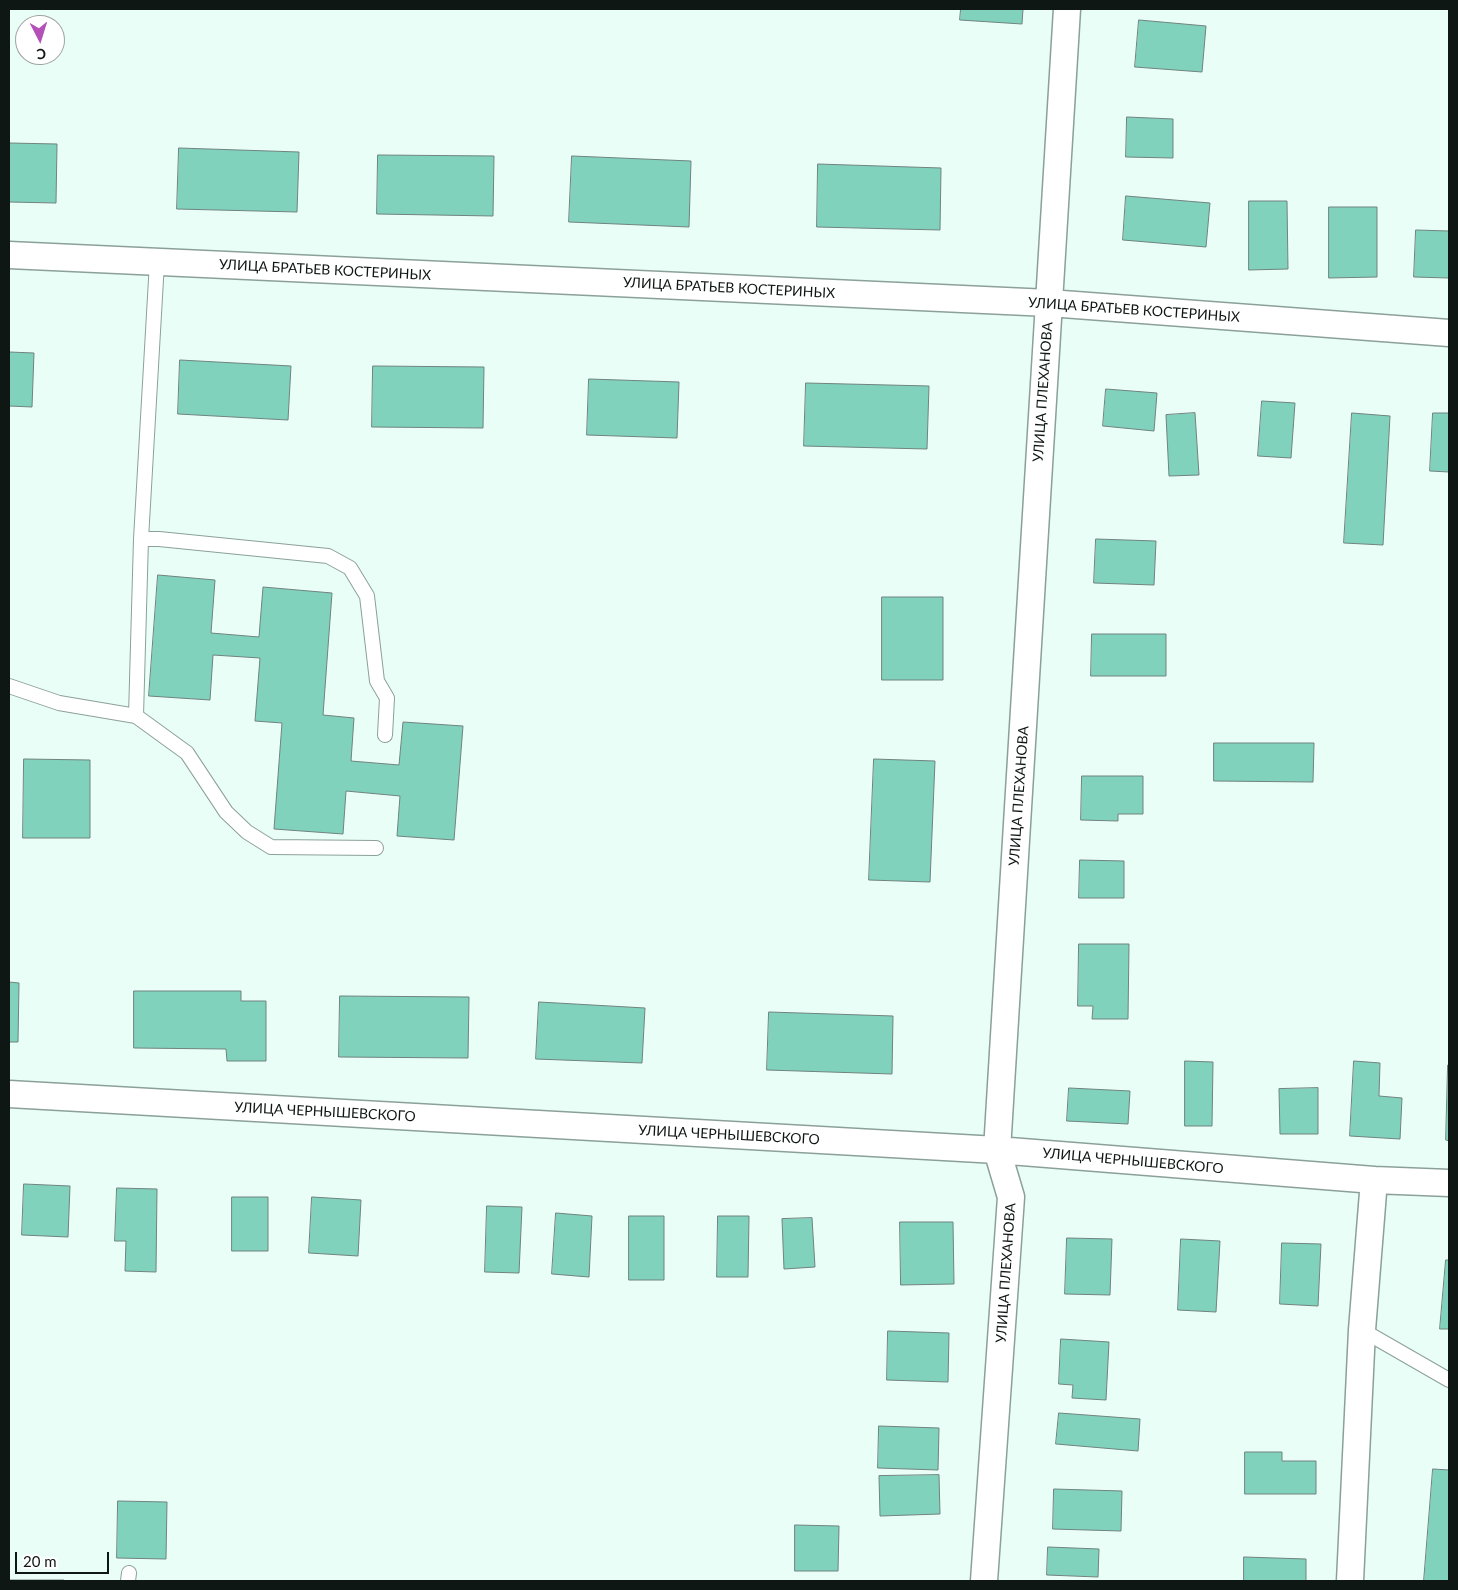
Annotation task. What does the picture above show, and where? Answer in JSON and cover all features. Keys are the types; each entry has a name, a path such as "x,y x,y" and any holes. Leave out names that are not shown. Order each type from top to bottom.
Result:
{"street":[{"name":"УЛИЦА ПЛЕХАНОВА","path":"984,1581 1012,1197 997,1150 1067,9"},
{"name":"УЛИЦА БРАТЬЕВ КОСТЕРИНЫХ","path":"9,255 1049,303 1449,333"},
{"name":"УЛИЦА ЧЕРНЫШЕВСКОГО","path":"9,1094 997,1150 1374,1180 1449,1183"},
{"path":"1350,1581 1362,1330 1374,1180"}],"lane":[{"path":"136,716 141,539 157,262"},
{"path":"141,539 159,539 328,556 350,568 367,596 377,680 387,698 384,735"},
{"path":"9,686 59,703 136,716 187,752 226,812 247,832 271,847 376,848"},
{"path":"1362,1330 1449,1380"}],"building":[{"path":"961,9 1023,9 1022,24 960,20"},
{"path":"1139,20 1206,26 1202,72 1135,67"},
{"path":"1127,117 1173,119 1173,158 1126,157"},
{"path":"9,143 57,144 56,203 9,202"},
{"path":"179,148 299,152 297,212 177,209"},
{"path":"378,155 494,156 493,216 377,214"},
{"path":"572,156 691,161 689,227 569,222"},
{"path":"818,164 941,168 940,230 817,227"},
{"path":"1126,196 1210,203 1206,247 1123,240"},
{"path":"1249,201 1287,201 1288,269 1249,270"},
{"path":"1329,207 1377,207 1377,277 1329,278"},
{"path":"1416,230 1449,231 1449,278 1414,277"},
{"path":"9,352 34,353 32,407 9,406"},
{"path":"180,360 291,366 288,420 178,414"},
{"path":"373,366 484,367 483,428 372,427"},
{"path":"589,379 679,382 677,438 587,435"},
{"path":"806,383 929,386 927,449 804,446"},
{"path":"1106,389 1157,393 1154,431 1103,426"},
{"path":"1262,401 1295,403 1291,458 1258,456"},
{"path":"1195,413 1199,475 1169,476 1166,415"},
{"path":"1352,413 1390,416 1383,545 1344,543"},
{"path":"1433,413 1449,413 1449,472 1430,471"},
{"path":"1096,539 1156,541 1154,585 1094,583"},
{"path":"158,575 215,580 211,633 259,637 263,587 332,593 323,715 354,718 351,761 399,765 403,722 463,726 454,840 397,836 400,796 346,791 343,834 274,829 282,723 255,721 260,658 213,655 210,700 149,696"},
{"path":"882,597 943,597 943,680 882,680"},
{"path":"1092,634 1166,634 1166,676 1091,676"},
{"path":"1214,743 1314,743 1313,782 1214,781"},
{"path":"24,759 90,760 90,838 23,838"},
{"path":"874,759 935,761 930,882 869,880"},
{"path":"1082,776 1143,776 1143,814 1118,814 1118,821 1081,820"},
{"path":"1080,860 1124,861 1124,898 1079,898"},
{"path":"1079,944 1129,944 1128,1019 1092,1019 1093,1006 1078,1006"},
{"path":"9,982 19,983 18,1042 9,1042"},
{"path":"134,991 241,991 241,1001 266,1001 266,1061 227,1061 226,1049 134,1048"},
{"path":"340,996 469,997 468,1058 339,1057"},
{"path":"539,1002 645,1008 642,1063 536,1059"},
{"path":"769,1012 893,1016 892,1074 767,1070"},
{"path":"1185,1061 1213,1062 1212,1126 1185,1126"},
{"path":"1354,1061 1380,1063 1379,1096 1402,1098 1400,1139 1350,1136"},
{"path":"1449,1065 1449,1141 1446,1140"},
{"path":"1069,1088 1130,1091 1128,1124 1067,1121"},
{"path":"1318,1088 1318,1134 1280,1134 1279,1089"},
{"path":"24,1184 70,1186 68,1237 22,1235"},
{"path":"117,1188 157,1189 156,1272 125,1271 126,1241 115,1241"},
{"path":"232,1197 268,1197 268,1251 232,1251"},
{"path":"312,1197 361,1200 358,1256 309,1253"},
{"path":"487,1206 522,1207 519,1273 485,1272"},
{"path":"556,1213 592,1216 589,1277 552,1274"},
{"path":"629,1216 664,1216 664,1280 629,1280"},
{"path":"718,1216 749,1216 748,1277 717,1277"},
{"path":"812,1218 815,1267 784,1269 782,1219"},
{"path":"900,1222 953,1222 954,1284 901,1285"},
{"path":"1067,1238 1112,1239 1110,1295 1065,1294"},
{"path":"1181,1239 1220,1241 1216,1312 1178,1310"},
{"path":"1282,1243 1321,1244 1318,1306 1280,1304"},
{"path":"1446,1260 1449,1260 1449,1329 1440,1329"},
{"path":"888,1331 949,1333 948,1382 887,1380"},
{"path":"1061,1339 1109,1342 1106,1400 1072,1398 1073,1385 1059,1384"},
{"path":"1059,1413 1140,1419 1138,1451 1056,1444"},
{"path":"879,1426 939,1428 938,1470 878,1468"},
{"path":"1245,1452 1282,1452 1282,1461 1316,1461 1316,1494 1245,1494"},
{"path":"1433,1469 1449,1470 1449,1581 1424,1581"},
{"path":"939,1475 940,1514 880,1516 879,1476"},
{"path":"1054,1489 1122,1491 1121,1531 1053,1529"},
{"path":"118,1501 167,1502 166,1559 117,1558"},
{"path":"795,1525 839,1526 838,1571 795,1571"},
{"path":"1048,1547 1099,1549 1098,1577 1047,1575"},
{"path":"1244,1557 1306,1559 1306,1581 1244,1581"},
{"path":"64,1580 64,1581 9,1581"}]}
